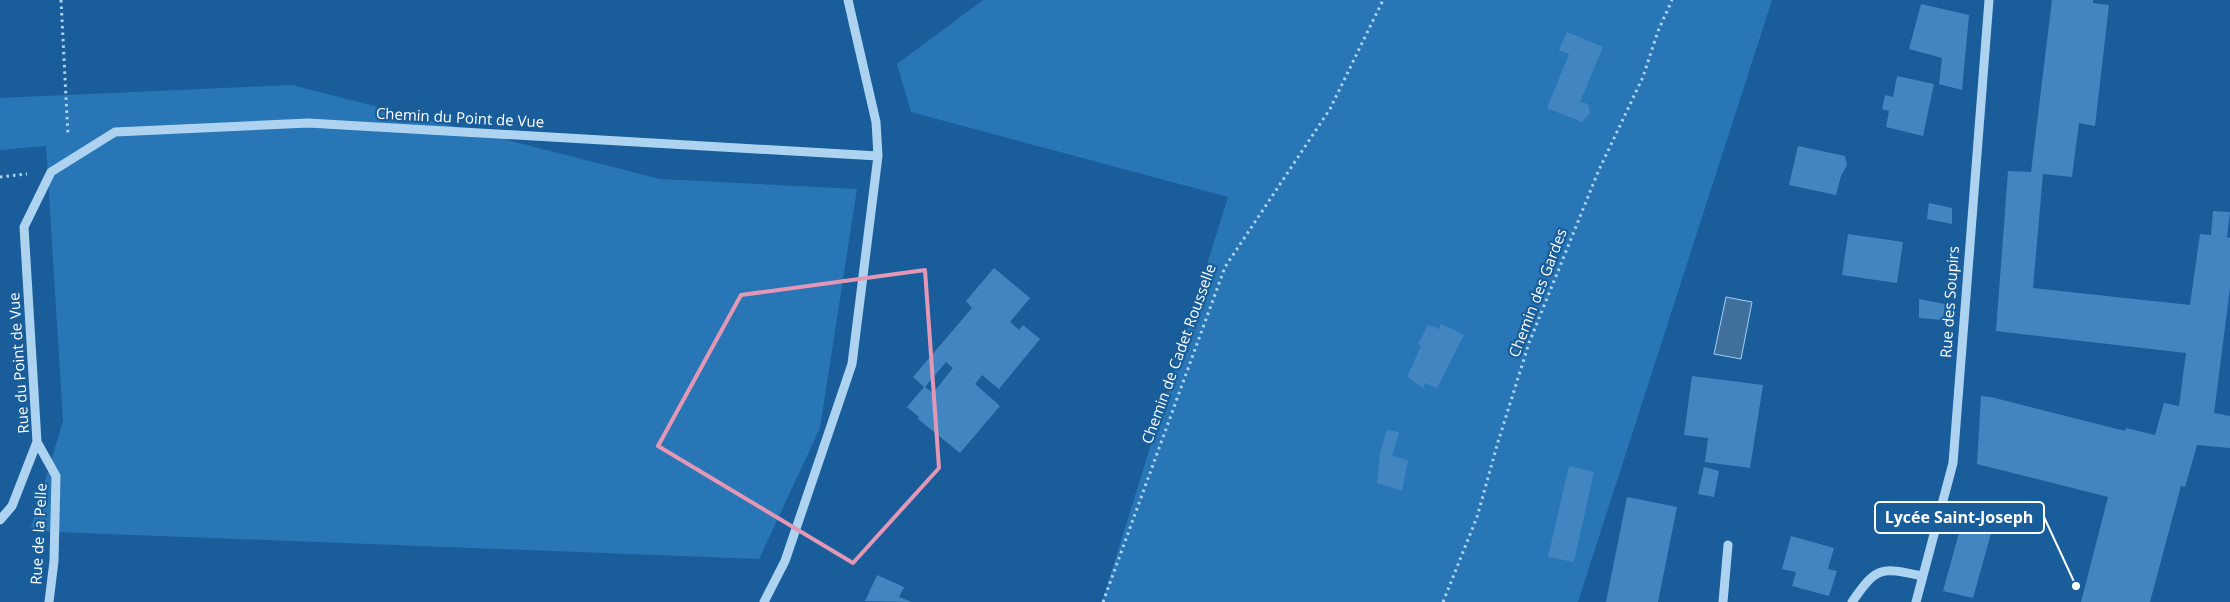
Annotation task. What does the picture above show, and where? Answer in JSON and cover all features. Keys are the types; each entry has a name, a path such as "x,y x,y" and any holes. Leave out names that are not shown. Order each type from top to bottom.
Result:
{"street":[{"path":"764,602 785,560 852,364 878,156 876,122 848,0"},
{"name":"Rue des Soupirs","path":"1916,602 1953,463 1989,0"},
{"name":"Chemin du Point de Vue","path":"51,172 115,132 308,123 878,156"},
{"name":"Rue du Point de Vue","path":"0,520 12,506 37,442 24,227 51,172"},
{"name":"Rue de la Pelle","path":"37,442 56,476 54,562 49,602"},
{"path":"1723,602 1728,545"},
{"path":"1852,602 1867,580 1888,569 1922,576"}],"path":[{"path":"61,0 66,115 71,159"},
{"name":"Chemin de Cadet Rousselle","path":"1103,602 1224,266 1330,109 1383,0"},
{"name":"Chemin des Gardes","path":"1443,602 1477,517 1529,343 1598,172 1642,77 1658,31 1672,0"}],"highlighted area":[{"path":"925,270 939,468 853,563 658,446 741,295"}],"shaded area":[{"path":"983,0 1772,0 1578,602 1102,602 1228,197 911,112 897,64"},
{"path":"292,85 660,179 857,189 820,428 759,559 30,531 63,421 46,146 0,150 0,98"},
{"path":"1726,297 1752,302 1741,359 1714,354"}],"building":[{"path":"2052,0 2093,0 2093,3 2109,5 2095,126 2079,123 2072,177 2043,174 2033,288 2190,305 2200,234 2211,235 2213,211 2230,212 2227,237 2230,238 2230,288 2214,413 2230,416 2230,448 2197,445 2185,487 2181,486 2150,602 2081,602 2108,497 1977,464 1981,396 2125,431 2126,428 2155,435 2164,403 2179,406 2186,353 1996,331 2008,171 2031,172"},
{"path":"1921,4 1969,15 1962,90 1939,84 1942,58 1909,49"},
{"path":"1567,32 1603,47 1580,102 1588,104 1590,113 1582,122 1547,108 1569,54 1559,50"},
{"path":"1897,76 1934,84 1923,136 1886,127 1889,111 1882,109 1885,95 1893,97"},
{"path":"1798,146 1845,156 1847,165 1841,176 1836,195 1789,185"},
{"path":"1929,203 1952,208 1952,224 1927,219"},
{"path":"1848,234 1903,242 1897,283 1842,275"},
{"path":"994,268 1030,298 1010,322 1019,330 1023,325 1040,339 999,389 982,375 975,384 1000,406 960,453 918,419 919,417 907,407 924,387 913,377 972,308 966,301","holes":["946,362 953,368 933,393 925,387"]},
{"path":"1919,299 1945,304 1943,320 1919,318"},
{"path":"1441,324 1464,335 1437,388 1425,383 1423,388 1407,377 1421,346 1418,344 1428,325 1439,329"},
{"path":"1692,376 1763,385 1750,468 1705,462 1708,438 1684,435"},
{"path":"1387,430 1399,432 1392,456 1408,460 1402,491 1377,483 1380,453"},
{"path":"1569,466 1594,472 1574,562 1548,557"},
{"path":"1704,467 1719,471 1714,497 1698,494"},
{"path":"1627,497 1677,507 1658,602 1606,602"},
{"path":"1965,511 1995,519 1973,598 1943,591"},
{"path":"1791,536 1834,548 1828,569 1837,571 1829,596 1792,586 1796,572 1782,569"},
{"path":"877,575 904,587 899,597 912,602 865,601"}],"place":[{"name":"Lycée Saint-Joseph","path":"2076,586"}]}
